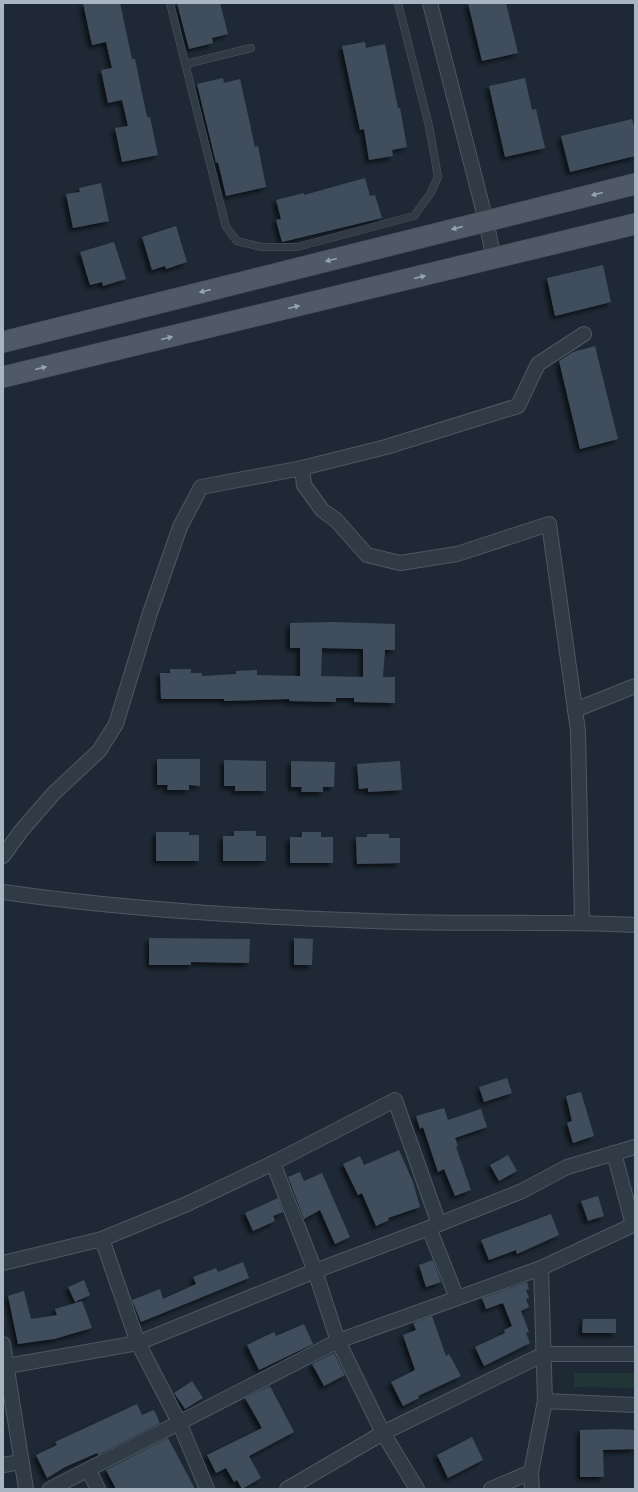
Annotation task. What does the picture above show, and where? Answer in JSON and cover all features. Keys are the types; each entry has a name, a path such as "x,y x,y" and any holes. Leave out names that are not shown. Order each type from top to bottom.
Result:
{"main road":[{"path":"3,342 635,184"},
{"path":"3,377 635,224"}],"street":[{"path":"430,3 486,221 494,259"},
{"path":"3,856 21,831 54,793 99,751 116,724 150,613 180,527 200,487 302,468 386,447 518,406 538,364 584,334"},
{"path":"302,468 304,485 322,510 336,520 367,555 400,563 457,554 549,524 578,731 582,922"},
{"path":"575,710 635,686"},
{"path":"3,892 72,902 232,914 406,922 582,922 635,925"},
{"path":"3,1263 102,1239 186,1204 273,1164 395,1100 457,1298"},
{"path":"7,1366 138,1343 522,1190 567,1167 635,1147"},
{"path":"50,1489 338,1341 541,1268 634,1225 614,1153"},
{"path":"273,1164 316,1271 338,1341 383,1433 417,1489"},
{"path":"102,1239 138,1343 179,1422 207,1489"},
{"path":"532,1489 531,1472 545,1401 541,1268"},
{"path":"3,1344 26,1489"},
{"path":"287,1489 383,1433 544,1354 635,1354"},
{"path":"545,1401 635,1405"},
{"path":"3,1465 21,1462"},
{"path":"88,1470 98,1489"},
{"path":"491,1489 531,1472"}],"lane":[{"path":"170,3 226,227 237,241 262,247 296,247 414,216 430,194 438,177 429,126 398,3"},
{"path":"186,64 251,48"}],"green space":[{"path":"574,1373 635,1373 635,1388 574,1387"}],"building":[{"path":"83,3 120,3 132,59 135,59 147,117 150,117 158,155 122,162 115,128 128,126 122,100 108,103 101,70 112,68 106,42 92,45"},
{"path":"177,3 220,3 228,34 212,38 213,43 189,49"},
{"path":"468,3 506,3 518,53 482,61"},
{"path":"365,42 366,48 385,44 398,108 400,108 407,147 392,150 393,156 369,160 364,129 360,130 342,46"},
{"path":"223,78 224,83 240,79 255,147 258,146 266,187 226,196 218,162 216,163 197,84"},
{"path":"525,78 532,110 536,109 545,148 505,157 489,86"},
{"path":"632,119 635,130 635,156 570,172 561,136"},
{"path":"365,178 370,196 375,195 382,218 282,242 276,220 281,219 276,200 304,193 304,195"},
{"path":"101,183 109,221 73,228 66,194 80,192 79,188"},
{"path":"176,226 187,262 166,269 165,266 152,270 142,237"},
{"path":"114,242 126,279 103,286 102,282 90,285 80,252"},
{"path":"603,265 611,302 555,316 547,278"},
{"path":"595,346 618,439 580,449 559,361 573,352"},
{"path":"333,622 395,624 395,650 385,650 383,677 395,677 395,703 354,702 354,698 336,698 336,702 289,701 289,699 224,701 224,699 161,699 160,673 170,673 170,669 191,669 191,673 202,673 202,676 236,674 236,671 257,670 257,675 300,676 300,648 290,648 290,623","holes":["322,648 363,649 363,677 321,676"]},
{"path":"157,759 200,759 200,786 189,785 189,790 167,790 168,785 157,785"},
{"path":"224,760 266,761 266,791 235,791 235,786 224,786"},
{"path":"291,761 335,762 334,787 323,787 323,792 301,792 302,787 291,787"},
{"path":"400,761 402,790 368,792 368,788 359,789 357,764"},
{"path":"234,831 256,831 256,836 266,836 266,861 223,861 223,836 234,836"},
{"path":"156,832 189,832 189,835 199,835 199,861 156,861"},
{"path":"302,832 321,832 321,837 333,837 333,863 290,863 290,837 302,837"},
{"path":"367,834 389,834 389,838 400,838 400,863 357,864 356,837 367,837"},
{"path":"149,938 250,939 249,963 191,962 191,965 149,965"},
{"path":"294,938 313,939 312,965 294,965"},
{"path":"507,1078 512,1093 484,1102 479,1087"},
{"path":"581,1092 594,1136 573,1143 567,1123 572,1121 566,1096"},
{"path":"444,1108 448,1120 481,1109 487,1127 455,1138 458,1146 456,1147 471,1190 455,1196 444,1169 438,1172 423,1127 420,1129 416,1116"},
{"path":"399,1150 413,1182 420,1207 388,1218 389,1220 376,1226 362,1193 358,1195 343,1164 360,1156 364,1165"},
{"path":"508,1155 517,1171 499,1181 490,1165"},
{"path":"300,1172 304,1181 322,1173 350,1237 335,1244 320,1210 304,1219 288,1177"},
{"path":"598,1196 604,1216 588,1221 581,1201"},
{"path":"278,1198 283,1212 273,1216 275,1221 253,1231 245,1213"},
{"path":"551,1214 559,1235 517,1254 516,1250 489,1260 481,1240"},
{"path":"433,1260 441,1282 426,1287 419,1265"},
{"path":"243,1262 249,1278 141,1322 132,1300 160,1289 163,1299 196,1284 193,1277 216,1268 218,1272"},
{"path":"84,1280 90,1295 75,1302 68,1287"},
{"path":"527,1282 529,1289 526,1290 529,1298 526,1299 529,1307 521,1311 529,1332 526,1333 530,1343 484,1366 475,1347 505,1333 504,1330 512,1326 503,1303 486,1309 482,1298"},
{"path":"24,1291 31,1319 57,1315 55,1309 82,1301 92,1328 54,1339 18,1344 8,1296"},
{"path":"432,1316 446,1356 449,1354 461,1376 418,1396 419,1398 403,1406 391,1382 415,1370 403,1335 416,1330 413,1323"},
{"path":"583,1319 616,1319 616,1333 582,1333"},
{"path":"304,1324 313,1344 259,1370 247,1345 274,1332 276,1336"},
{"path":"334,1353 345,1375 324,1386 312,1364"},
{"path":"192,1381 203,1398 185,1409 174,1393"},
{"path":"270,1386 294,1432 249,1456 261,1478 242,1489 237,1480 234,1482 226,1468 216,1473 207,1455 262,1428 245,1398"},
{"path":"137,1404 142,1415 154,1410 160,1423 98,1455 97,1453 65,1467 47,1478 36,1455 57,1445 55,1442"},
{"path":"580,1430 635,1430 635,1449 603,1450 604,1477 580,1477"},
{"path":"472,1437 483,1460 448,1478 437,1455"},
{"path":"168,1438 195,1489 116,1489 106,1470"}]}
